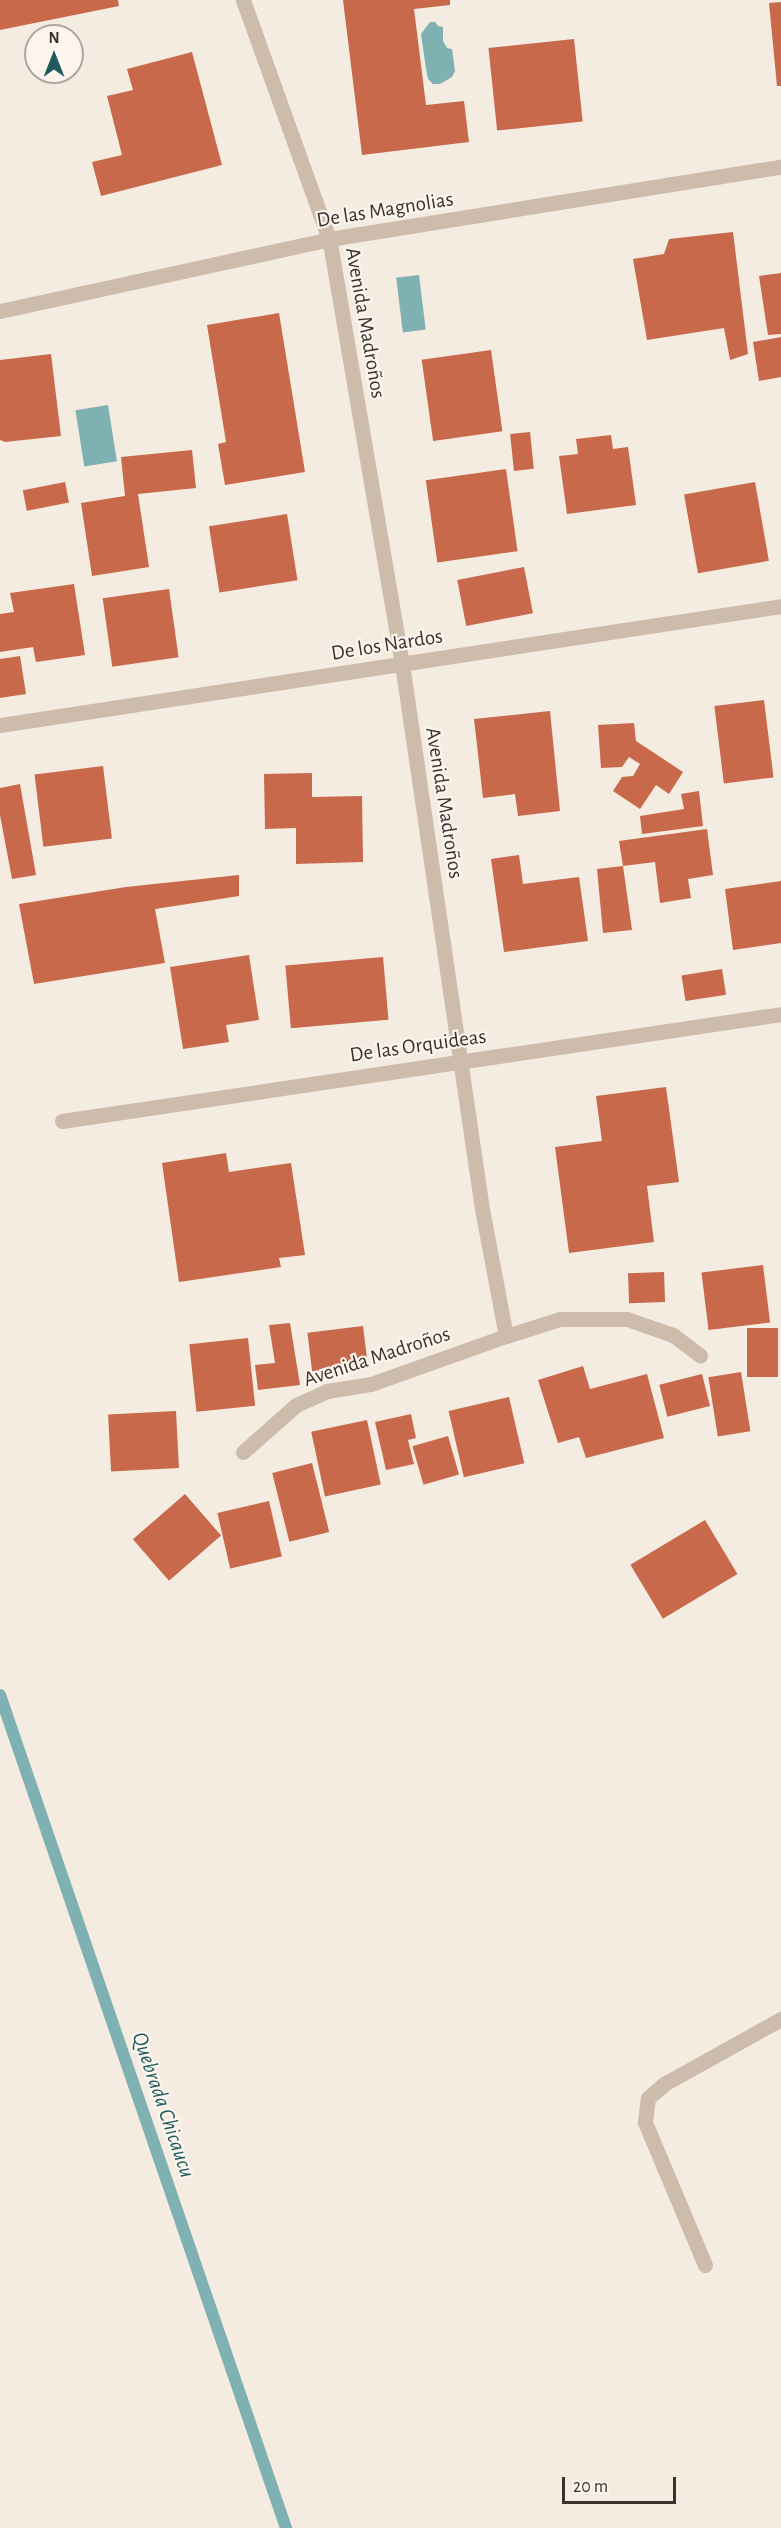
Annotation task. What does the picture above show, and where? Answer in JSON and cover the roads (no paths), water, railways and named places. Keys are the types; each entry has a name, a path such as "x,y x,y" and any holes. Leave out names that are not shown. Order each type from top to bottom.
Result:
{"street":[{"name":"Avenida Madroños","path":"243,0 329,239 402,664 482,1209 506,1336 371,1384 327,1391 296,1405 243,1452"},
{"name":"De las Magnolias","path":"0,311 329,239 781,167"},
{"name":"De los Nardos","path":"0,725 781,606"},
{"name":"De las Orquideas","path":"62,1121 781,1014"},
{"path":"506,1336 560,1319 627,1319 673,1335 700,1355"},
{"path":"705,2265 645,2122 648,2098 664,2084 781,2019"}],"water":[{"path":"430,22 443,27 443,41 447,48 452,49 455,71 452,77 440,84 433,84 428,79 426,69 421,34"},
{"path":"419,275 426,330 403,332 396,278"},
{"path":"108,405 117,461 84,466 75,410"}],"waterway":[{"name":"Quebrada Chicaucu","path":"0,1695 286,2528"}]}
